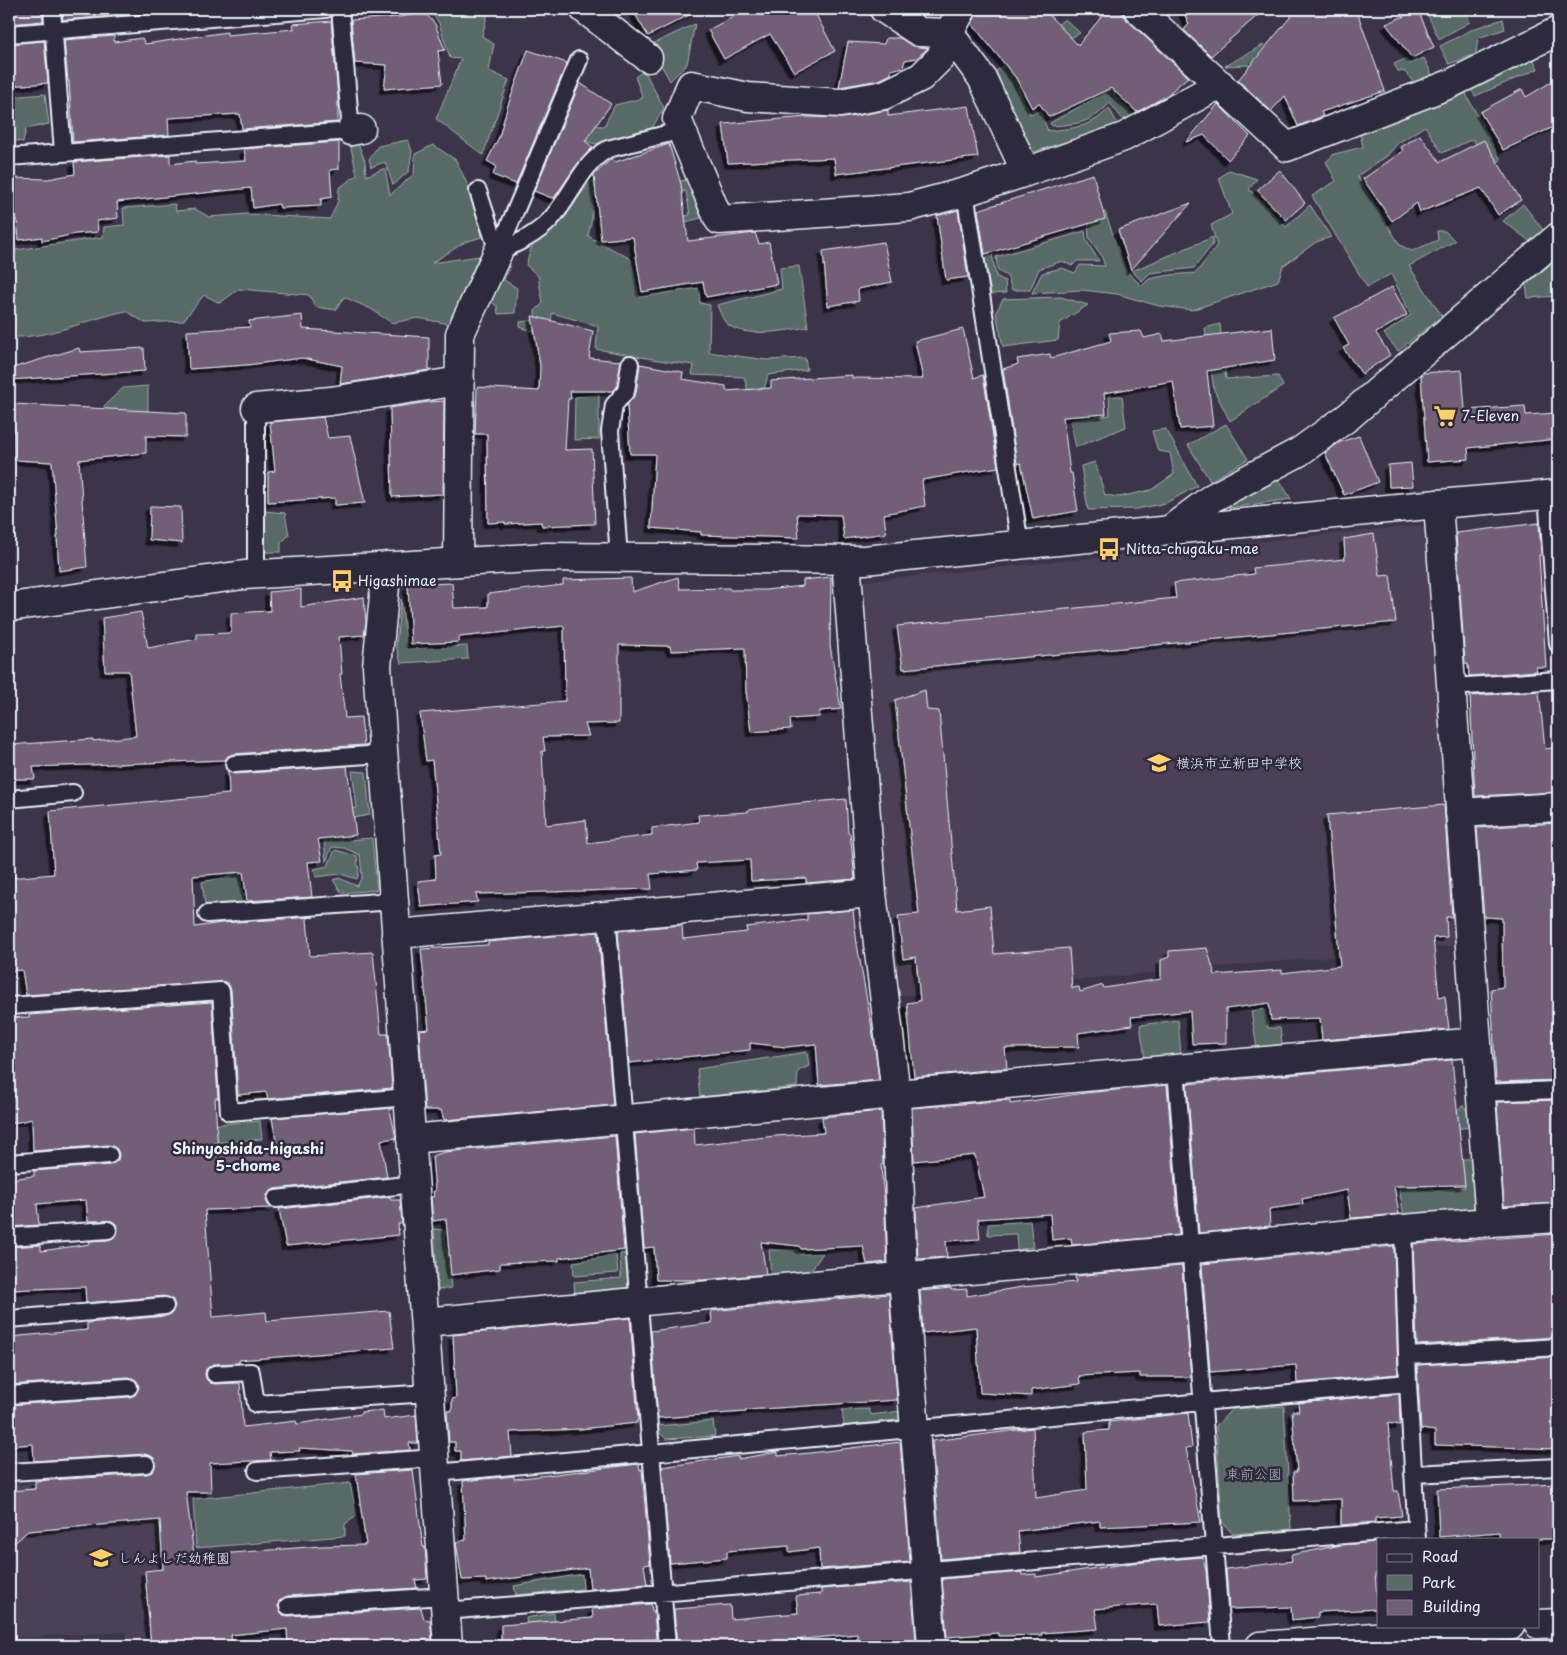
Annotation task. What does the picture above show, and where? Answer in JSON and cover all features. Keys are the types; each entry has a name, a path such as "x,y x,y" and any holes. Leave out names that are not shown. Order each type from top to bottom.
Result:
{"street":[{"path":"884,9 919,32 949,33"},
{"path":"962,9 949,33 941,57 921,77 884,96 840,103 748,97 691,85 676,119 719,220 909,207 965,192 1124,137 1220,84"},
{"path":"1138,9 1287,147 1450,84 1558,31"},
{"path":"597,13 648,58"},
{"path":"949,33 982,78 1026,172"},
{"path":"1172,529 1212,498 1299,452 1348,417 1558,237"},
{"path":"458,562 460,334 498,252"},
{"path":"256,408 331,401 460,381"},
{"path":"9,607 256,574 546,557 864,560 1172,529 1552,495"},
{"path":"1438,504 1490,1222"},
{"path":"846,560 872,892 896,1094 903,1277 932,1646"},
{"path":"387,566 377,666 448,1646"},
{"path":"1460,813 1558,807"},
{"path":"396,934 872,892"},
{"path":"411,1139 1477,1042"},
{"path":"424,1322 1403,1229 1558,1218"},
{"path":"1540,1624 1558,1623"},
{"path":"1260,1646 1431,1635 1492,1628"}],"lane":[{"path":"52,9 63,152"},
{"path":"9,34 326,9"},
{"path":"9,157 356,130 340,9"},
{"path":"498,252 579,60"},
{"path":"498,252 524,241 550,221 598,154 676,119"},
{"path":"478,191 498,252"},
{"path":"965,192 1020,545"},
{"path":"619,558 610,431 614,405 626,391 630,364"},
{"path":"256,408 256,574"},
{"path":"1552,495 1558,644"},
{"path":"1451,687 1558,680"},
{"path":"234,764 383,754"},
{"path":"9,799 74,793"},
{"path":"207,914 394,901"},
{"path":"607,915 667,1646"},
{"path":"9,1006 221,991 229,1112 408,1097"},
{"path":"1176,1069 1222,1646"},
{"path":"1480,1093 1558,1090"},
{"path":"9,1163 109,1155"},
{"path":"276,1199 414,1184"},
{"path":"288,1606 445,1603 662,1593 1214,1546 1416,1534 1408,1383 1403,1229"},
{"path":"9,1237 108,1230"},
{"path":"9,1319 165,1306"},
{"path":"1408,1356 1558,1346"},
{"path":"215,1374 251,1372 256,1404 430,1393"},
{"path":"257,1471 435,1466 651,1453 1408,1383"},
{"path":"9,1395 129,1387"},
{"path":"9,1472 146,1464"},
{"path":"1413,1474 1558,1467"}],"shaded area":[{"name":"横浜市立新田中学校","path":"1421,525 1432,534 1461,945 888,997 854,582"},
{"name":"しんよしだ幼稚園","path":"186,1474 203,1646 127,1646 126,1632 9,1638 9,1485"}],"green space":[{"path":"489,9 482,36 494,44 489,71 509,80 483,155 436,119 461,59 450,58 439,23 430,11"},
{"path":"1425,9 1465,9 1470,22 1439,39"},
{"path":"1065,19 1080,33 1044,52 1029,80 1018,88 1030,114 1040,111 1048,131 1081,126 1095,120 1109,108 1118,125 1030,153 996,71"},
{"path":"1503,19 1505,29 1478,38 1476,54 1449,64 1440,46 1473,29"},
{"path":"695,24 687,64 670,81 650,45"},
{"path":"1263,45 1271,54 1263,67 1245,65 1225,66"},
{"path":"1424,58 1432,75 1414,83 1405,72 1398,71 1394,64 1405,59 1410,64"},
{"path":"1533,58 1538,69 1475,96 1470,87"},
{"path":"644,70 664,108 652,128 595,144 576,137 581,125 604,126 615,105 643,98 635,77"},
{"path":"1102,86 1119,86 1114,95 1133,115 1124,121 1110,103 1090,119 1052,126 1050,123 1104,93"},
{"path":"1464,87 1501,160 1490,167 1473,139 1442,153 1425,126 1398,143 1387,156 1357,176 1400,245 1412,251 1438,240 1437,231 1445,231 1455,241 1409,266 1442,316 1398,351 1384,334 1411,315 1391,274 1367,287 1312,196 1336,181 1326,162 1334,154 1363,147 1360,133"},
{"path":"45,94 49,124 26,129 23,142 12,140 9,97"},
{"path":"356,138 365,161 366,176 385,168 390,195 414,174 415,154 433,145 456,160 471,192 482,237 465,242 432,263 479,256 449,324 418,318 392,323 371,309 344,297 336,310 316,307 309,295 239,289 220,303 204,295 183,321 145,323 126,311 53,332 24,337 9,337 9,251 103,237 104,227 124,225 123,208 175,204 176,211 195,209 209,217 247,214 330,219 338,201 339,188 357,175 349,139"},
{"path":"408,140 412,151 409,171 393,185 385,162 371,167 369,159 378,146"},
{"path":"1229,170 1257,179 1249,189 1286,227 1310,205 1331,237 1316,242 1283,266 1278,281 1192,310 1159,306 1117,294 1082,290 1032,293 1042,273 1062,268 1075,273 1080,265 1105,266 1101,255 1089,238 1088,217 1105,212 1126,271 1142,286 1149,279 1196,273 1217,245 1211,225 1232,214 1219,178"},
{"path":"687,180 701,218 670,226 669,219 690,215 686,191 676,192 673,182"},
{"path":"592,181 605,185 632,186 593,194 592,218 588,236 631,259 639,297 699,288 700,303 710,305 709,352 767,360 805,358 807,370 768,375 764,390 748,391 744,377 692,375 694,365 596,349 598,326 552,313 550,337 520,327 520,322 535,320 535,311 543,303 538,276 526,265 533,242 554,225"},
{"path":"1523,204 1544,231 1532,243 1503,221"},
{"path":"985,224 998,249 992,254 996,276 1005,281 1006,293 991,294 979,226"},
{"path":"1085,231 1086,240 1099,261 1077,261 1072,266 1062,261 1039,269 1030,290 1012,290 1007,276 998,271 996,257"},
{"path":"1213,237 1213,244 1194,268 1150,273 1142,281 1132,271"},
{"path":"1558,258 1558,296 1528,298 1526,285"},
{"path":"499,262 510,267 504,280 517,288 515,313 498,314 497,306 487,299"},
{"path":"799,266 808,327 753,332 732,328 725,322 717,305 782,289 780,268"},
{"path":"1061,297 1088,305 1060,323 1058,340 1003,347 996,312 1003,299"},
{"path":"1220,324 1226,379 1278,376 1283,386 1230,421 1214,390 1205,328"},
{"path":"148,386 148,411 105,414 104,406 123,388"},
{"path":"599,395 599,439 574,440 575,397"},
{"path":"1109,396 1122,396 1126,427 1076,447 1070,421 1110,415"},
{"path":"1226,424 1248,459 1210,481 1188,445"},
{"path":"1166,429 1197,486 1166,503 1137,509 1088,510 1081,466 1095,462 1105,495 1119,497 1151,490 1174,474 1170,453 1158,451 1152,431"},
{"path":"1279,479 1291,499 1229,508 1228,502"},
{"path":"264,511 285,513 289,535 281,543 281,552 263,552"},
{"path":"401,599 407,649 467,646 468,659 401,663 396,645"},
{"path":"352,771 366,772 370,815 347,819 349,840 372,838 377,890 342,893 333,880 339,878 357,886 362,877 360,855 344,848 332,847 326,862 324,838 238,846 242,895 255,895 255,903 205,905 202,882 231,876 232,846 307,814 357,808"},
{"path":"335,850 357,856 359,872 357,879 340,874 316,877 314,869 328,866"},
{"path":"1265,1009 1268,1028 1280,1028 1282,1044 1257,1049 1251,1011"},
{"path":"1178,1020 1181,1055 1145,1058 1140,1025"},
{"path":"807,1052 809,1066 798,1071 797,1087 700,1097 697,1069"},
{"path":"1463,1105 1469,1113 1469,1127 1438,1132 1429,1182 1434,1190 1465,1187 1461,1160 1472,1158 1476,1208 1404,1217 1392,1144 1450,1116"},
{"path":"260,1121 262,1139 209,1143 207,1125"},
{"path":"1030,1221 1033,1247 1017,1250 1016,1234 988,1235 988,1224"},
{"path":"434,1229 444,1230 451,1288 438,1290"},
{"path":"769,1250 797,1250 800,1254 823,1253 810,1272 771,1275"},
{"path":"620,1254 626,1254 628,1289 575,1294 574,1282 621,1278"},
{"path":"616,1255 618,1273 574,1276 573,1262"},
{"name":"東前公園","path":"1284,1406 1291,1529 1233,1534 1222,1522 1216,1426 1232,1409"},
{"path":"869,1409 871,1415 901,1411 903,1419 844,1426 842,1410"},
{"path":"713,1421 715,1436 666,1439 658,1431 657,1426"},
{"path":"350,1483 357,1516 345,1524 345,1536 196,1548 193,1499"},
{"path":"582,1574 583,1589 516,1595 514,1586"},
{"path":"554,1613 556,1646 529,1646 526,1618"}],"building":[{"path":"9,9 42,9 43,21 9,24"},
{"path":"62,9 113,9 112,16 63,20"},
{"path":"632,9 701,9 648,36"},
{"path":"748,9 813,9 835,51 794,72 770,34 724,59 708,30"},
{"path":"979,9 1043,9 1078,45 1108,9 1119,9 1127,20 1188,77 1166,96 1137,112 1111,88 1049,117 1039,103 1032,108 1016,78 972,24"},
{"path":"1182,9 1265,9 1211,56 1184,30 1189,24"},
{"path":"1297,9 1356,9 1385,91 1321,112 1323,116 1298,126 1285,96 1271,111 1238,80"},
{"path":"1418,10 1434,47 1412,58 1386,24"},
{"path":"425,13 435,24 445,50 438,51 442,84 384,89 387,65 355,63 351,20 399,17"},
{"path":"331,21 338,96 338,122 242,129 240,114 168,118 169,135 73,142 64,40 114,36 114,42 142,38 145,44 227,32 227,35 294,29 293,24"},
{"path":"886,38 900,38 911,45 928,48 917,58 905,60 903,67 891,70 891,74 879,80 839,87 848,42 884,44"},
{"path":"44,41 48,83 9,86 9,44"},
{"path":"528,50 567,63 516,184 493,175 496,166 487,161 499,137 508,105"},
{"path":"1558,78 1558,125 1503,150 1480,112 1522,89 1526,97"},
{"path":"580,83 611,104 585,141 593,147 576,166 554,198 552,198 534,191"},
{"path":"1218,104 1250,136 1228,160 1204,135 1186,142"},
{"path":"969,106 978,157 836,174 834,158 728,163 723,124 807,117 843,118 888,110 888,116"},
{"path":"1420,135 1440,162 1484,140 1521,200 1498,215 1481,188 1420,212 1417,203 1392,221 1363,179 1403,151 1401,147"},
{"path":"339,142 339,169 330,170 332,197 321,199 321,206 280,208 279,204 253,208 251,188 117,202 118,218 97,221 98,232 75,234 42,241 42,237 19,240 17,220 9,221 9,178 48,179 75,174 74,162 170,155 170,164 195,161 195,164 246,161 244,149"},
{"path":"669,144 681,184 688,241 755,233 759,244 769,242 777,284 706,297 703,282 642,292 633,237 601,240 594,175 611,159 615,162"},
{"path":"1280,170 1305,203 1286,220 1257,190"},
{"path":"1093,174 1105,219 985,254 978,210"},
{"path":"1191,203 1131,270 1118,230"},
{"path":"958,210 968,277 946,280 937,216"},
{"path":"884,242 892,282 858,289 859,301 828,306 823,251"},
{"path":"1392,287 1407,315 1376,333 1390,355 1362,374 1343,348 1349,345 1334,318"},
{"path":"302,315 303,329 429,337 429,370 340,384 342,366 302,358 247,365 189,369 187,331 250,327 249,321"},
{"path":"532,316 593,331 589,358 621,361 617,387 613,391 570,391 571,399 568,399 565,450 592,449 595,524 542,526 541,522 488,523 487,434 475,434 477,387 539,391 540,366"},
{"path":"1272,328 1275,360 1207,371 1213,426 1180,429 1173,381 1104,393 1106,414 1063,417 1070,473 1072,473 1078,511 1033,519 1021,463 1017,464 1003,369 1018,364 1017,359 1050,354 1051,358 1111,341 1109,333 1141,331 1144,338 1162,334 1164,341"},
{"path":"963,329 974,378 983,375 998,467 922,480 925,506 884,514 886,533 844,539 841,515 797,514 799,538 701,535 701,532 651,528 655,454 630,454 627,405 636,393 640,364 683,372 682,379 726,386 726,391 771,388 771,381 852,375 852,378 923,379 915,341"},
{"path":"79,348 80,352 144,348 145,371 9,380 9,369"},
{"path":"1462,370 1465,410 1525,406 1526,415 1558,413 1558,439 1468,448 1469,459 1427,462 1421,375 1423,373"},
{"path":"444,401 443,494 392,497 390,408"},
{"path":"13,404 186,413 186,437 146,436 146,453 79,460 87,567 59,571 52,462 14,460"},
{"path":"323,417 328,438 350,436 365,503 335,505 335,498 268,502 268,472 275,471 270,422"},
{"path":"1359,436 1378,482 1344,495 1325,453 1340,442"},
{"path":"1411,463 1413,486 1389,487 1388,465"},
{"path":"150,506 181,507 182,543 149,540"},
{"path":"1539,523 1541,555 1539,555 1546,667 1536,667 1537,671 1469,676 1468,664 1465,664 1456,533"},
{"path":"1374,534 1380,576 1390,575 1396,622 903,669 897,626 1176,598 1174,583 1254,574 1253,568 1345,559 1344,539"},
{"path":"678,577 680,589 729,588 730,590 765,590 803,586 803,580 831,577 830,645 841,709 820,711 819,717 790,719 791,729 751,732 746,691 745,648 671,651 670,646 619,645 619,723 585,724 589,736 543,737 545,751 542,751 546,825 586,820 588,843 652,835 652,828 699,822 698,815 748,812 748,810 793,804 846,799 848,833 850,833 855,879 806,883 806,878 751,881 750,860 696,863 697,870 650,874 652,889 476,894 478,902 421,907 418,881 436,879 435,855 441,854 432,760 426,761 420,713 565,701 564,626 459,637 459,642 411,644 408,585 452,583 454,608 488,607 488,594 563,585 563,580 631,578 632,592"},
{"path":"301,589 301,607 364,597 366,622 364,635 339,637 342,674 340,674 345,718 361,717 364,745 233,754 225,760 33,767 35,779 9,779 9,745 93,739 93,741 136,736 129,671 105,671 102,618 141,612 148,648 197,639 197,634 231,633 231,613 270,611 269,592"},
{"path":"925,690 927,710 939,711 957,910 990,906 994,954 1069,948 1072,988 1079,987 1080,992 1103,985 1104,988 1161,979 1161,960 1169,957 1169,951 1207,948 1215,975 1282,970 1282,973 1340,966 1327,815 1444,805 1452,917 1446,917 1447,937 1433,938 1439,997 1445,996 1449,1029 1322,1040 1320,1018 1271,1020 1269,1003 1226,1009 1226,1043 1192,1044 1190,1011 1131,1017 1132,1025 1078,1033 1079,1047 1005,1048 1007,1068 914,1077 907,1003 920,1001 916,957 903,959 898,916 919,914 895,700"},
{"path":"1539,691 1545,749 1558,747 1558,792 1475,796 1470,696"},
{"path":"347,766 356,835 318,839 322,861 308,862 312,897 247,901 243,872 193,876 195,927 221,923 314,917 307,918 310,956 373,952 381,1034 388,1034 392,1088 268,1099 266,1092 238,1095 231,990 225,982 26,995 22,970 9,971 9,878 54,874 50,811 229,794 228,771 235,774"},
{"path":"1558,823 1558,1080 1496,1082 1491,989 1503,987 1502,918 1484,917 1477,828"},
{"path":"853,910 879,1080 819,1085 816,1044 786,1047 750,1043 750,1050 629,1063 618,931 682,925 683,939 747,932 746,927 807,920 807,914"},
{"path":"598,932 613,1105 444,1120 441,1110 425,1110 419,1030 429,1029 421,949 488,945 488,942"},
{"path":"212,1002 218,1098 215,1098 218,1152 277,1147 272,1118 393,1108 390,1110 396,1138 381,1140 387,1177 274,1189 267,1195 266,1200 268,1205 273,1208 205,1210 213,1317 266,1312 267,1321 389,1311 394,1348 239,1360 239,1363 214,1364 206,1369 206,1379 210,1383 215,1384 240,1383 243,1427 296,1421 297,1424 361,1414 361,1412 383,1410 384,1419 416,1415 418,1443 409,1443 410,1450 353,1454 352,1451 299,1448 300,1451 270,1452 271,1460 210,1463 211,1492 186,1492 194,1556 321,1546 366,1545 356,1474 413,1470 423,1547 425,1547 427,1579 415,1580 417,1588 287,1596 279,1601 278,1607 283,1615 289,1616 421,1608 424,1619 430,1620 432,1639 390,1642 390,1646 288,1646 287,1629 231,1635 232,1646 151,1646 145,1571 163,1569 160,1520 28,1531 9,1548 9,1491 35,1489 35,1481 147,1474 152,1472 156,1464 154,1458 145,1454 34,1461 33,1444 9,1446 9,1405 130,1397 135,1395 139,1387 137,1381 128,1377 9,1385 9,1337 87,1330 87,1323 166,1316 171,1314 175,1306 173,1300 164,1296 86,1303 85,1287 9,1290 9,1247 41,1245 41,1251 90,1244 89,1241 109,1240 117,1235 118,1230 116,1224 112,1221 88,1221 86,1200 37,1204 39,1225 9,1227 9,1179 34,1176 34,1171 110,1165 118,1160 119,1155 117,1149 108,1145 33,1151 32,1119 9,1124 9,1018"},
{"path":"1452,1060 1465,1185 1394,1186 1399,1214 1351,1218 1347,1190 1302,1199 1303,1204 1269,1209 1270,1226 1199,1233 1187,1084"},
{"path":"1167,1085 1179,1235 1072,1245 1071,1238 1052,1240 1050,1214 978,1219 980,1239 946,1241 947,1257 918,1259 916,1208 984,1197 975,1155 914,1161 912,1108 1010,1100 1010,1104 1085,1093"},
{"path":"1558,1100 1558,1203 1504,1206 1497,1102"},
{"path":"881,1111 883,1164 881,1165 887,1262 867,1264 863,1246 801,1249 799,1246 761,1242 766,1274 704,1280 656,1280 654,1247 644,1248 635,1134 694,1128 695,1145 775,1136 824,1133 822,1117"},
{"path":"615,1136 624,1250 559,1258 559,1261 500,1263 500,1269 451,1275 446,1219 433,1221 431,1197 434,1196 433,1191 435,1191 432,1156 445,1152"},
{"path":"390,1197 391,1200 400,1200 402,1224 398,1224 399,1235 286,1246 279,1209"},
{"path":"1558,1234 1558,1337 1417,1345 1413,1244"},
{"path":"1394,1246 1398,1374 1297,1383 1296,1365 1210,1372 1202,1264"},
{"path":"1182,1266 1191,1377 1140,1377 1140,1373 1079,1376 1080,1384 1031,1390 1031,1396 980,1393 976,1327 923,1333 920,1291 951,1288 951,1290 967,1289 967,1296 1022,1287 1076,1282 1075,1276"},
{"path":"889,1294 897,1400 658,1418 651,1331 712,1323 711,1311"},
{"path":"630,1318 637,1423 580,1429 510,1432 512,1456 461,1461 461,1451 455,1451 455,1442 449,1442 447,1411 452,1411 452,1399 456,1398 453,1335"},
{"path":"1558,1357 1558,1449 1435,1445 1435,1431 1421,1429 1417,1365"},
{"path":"1399,1394 1400,1425 1388,1423 1394,1491 1398,1491 1402,1516 1375,1518 1375,1522 1341,1525 1341,1499 1294,1501 1293,1472 1297,1472 1292,1411 1299,1411 1298,1403"},
{"path":"1188,1413 1192,1447 1186,1448 1201,1522 1100,1527 1100,1521 1018,1531 1020,1552 941,1559 932,1441 1033,1428 1036,1498 1087,1490 1085,1432 1109,1430 1109,1422"},
{"path":"900,1442 910,1562 820,1569 819,1548 789,1552 789,1546 727,1551 727,1558 670,1563 662,1467 738,1456 738,1459 778,1452 778,1456"},
{"path":"639,1464 640,1470 642,1469 650,1564 644,1565 647,1584 590,1589 588,1568 486,1582 486,1579 462,1580 456,1542 466,1540 463,1481 514,1476 514,1479"},
{"path":"1558,1484 1558,1539 1500,1538 1499,1532 1439,1537 1437,1489"},
{"path":"1377,1542 1377,1574 1375,1574 1377,1609 1318,1612 1318,1617 1292,1620 1291,1607 1229,1609 1226,1569 1292,1561 1291,1555 1341,1545"},
{"path":"1203,1557 1210,1622 1159,1626 1157,1604 1095,1609 1098,1629 1041,1633 1042,1635 998,1636 998,1633 947,1637 942,1579 1021,1572 1022,1575 1036,1574 1036,1577 1131,1563"},
{"path":"911,1582 916,1641 902,1642 903,1646 858,1646 857,1634 793,1640 794,1646 677,1646 674,1609 730,1605 731,1619 798,1613 796,1596 821,1594 821,1589"},
{"path":"651,1604 652,1611 654,1611 656,1639 622,1640 622,1646 573,1646 572,1642 501,1641 501,1625 593,1618 592,1609"}],"place":[{"name":"7-Eleven","path":"1445,416"},
{"name":"Nitta-chugaku-mae","path":"1109,549"},
{"name":"Higashimae","path":"342,581"},
{"name":"横浜市立新田中学校","path":"1159,763"},
{"name":"しんよしだ幼稚園","path":"101,1558"}],"district":[{"name":"Shinyoshida-higashi 5-chome","path":"248,1158"}]}
